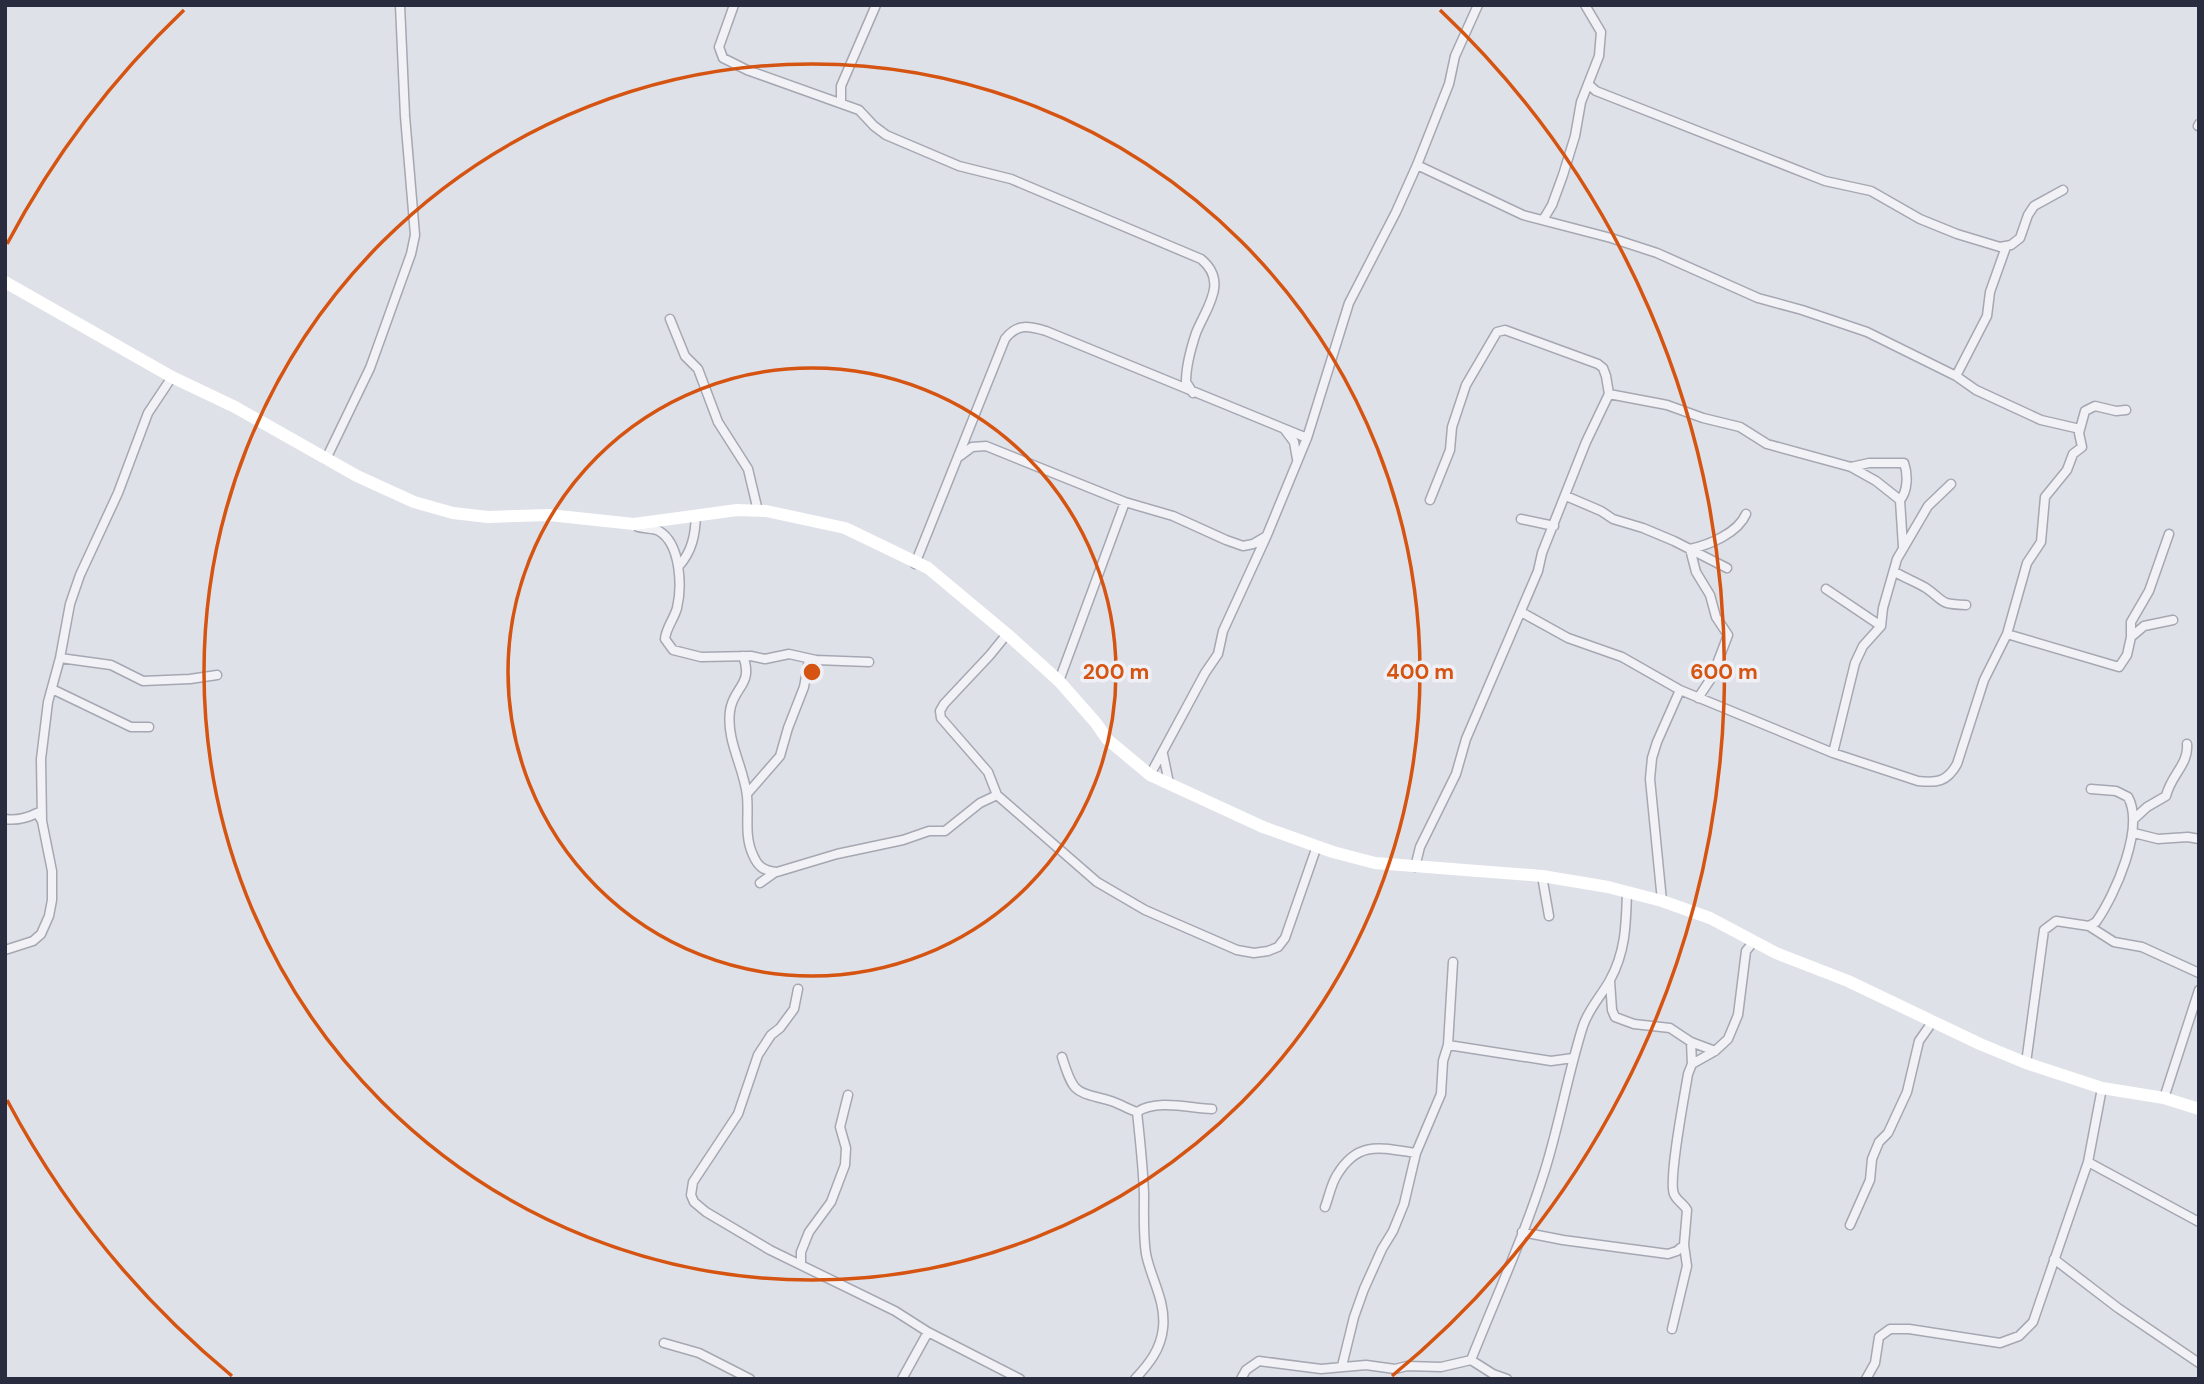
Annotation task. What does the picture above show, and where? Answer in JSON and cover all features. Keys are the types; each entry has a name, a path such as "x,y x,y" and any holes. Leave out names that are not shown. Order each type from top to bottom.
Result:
{"street":[{"path":"326,459 370,368 411,254 415,235 405,116 400,5"},
{"path":"734,5 719,47 721,56 747,70 859,110 886,135 959,166 1011,179 1202,259 1210,268 1216,289 1196,334 1189,361 1186,382 1193,393"},
{"path":"841,103 841,86 876,5"},
{"path":"1150,775 1205,673 1219,654 1223,631 1307,438 1349,303 1417,165 1450,84 1455,56 1478,5"},
{"path":"1543,220 1552,205 1563,175 1575,136 1581,102 1600,56 1601,32 1585,5"},
{"path":"1588,84 1602,94 1668,118 1729,145 1825,181 1871,191 1920,219 1957,234 2006,247"},
{"path":"1417,165 1523,215 1611,237 1657,253 1758,298 1867,332 1956,376 1976,390 2041,419 2080,429"},
{"path":"1956,376 1987,316 1990,292 2006,247 2020,238 2034,206 2063,190"},
{"path":"5,282 172,377 235,407 386,491 453,513 488,517 549,515 658,530 672,547 679,566 677,607 666,634 668,645 681,653 701,657 743,656 765,659 789,654 809,660 869,662"},
{"path":"670,319 685,356 698,369 718,422 748,469 758,511"},
{"path":"915,564 1005,339 1011,331 1020,327 1030,326 1046,331 1307,438"},
{"path":"1415,867 1420,847 1455,774 1466,739 1521,612 1586,442 1609,394 1606,376 1598,364 1505,330 1497,332 1466,385 1452,427 1450,450 1430,500"},
{"path":"5,950 33,941 41,934 49,916 53,882 42,821 41,759 63,635 80,575 118,493 148,413 172,377"},
{"path":"1609,394 1667,405 1703,418 1741,427 1767,444 1851,467 1876,481 1900,500 1903,547"},
{"path":"1521,612 1567,638 1622,657 1698,698 1833,753 1931,782 1951,775 1957,764 1984,680 2007,634 2026,563 2041,542 2045,497 2067,470 2073,454 2082,447 2080,429 2084,413 2090,407 2126,410"},
{"path":"969,427 973,437 981,445 1125,502 1173,516 1226,540 1243,545 1253,544 1267,535"},
{"path":"1285,430 1294,442 1297,460"},
{"path":"958,458 968,448 981,445"},
{"path":"1851,467 1869,463 1904,463 1906,486 1905,495 1900,500"},
{"path":"1833,753 1855,663 1863,646 1881,626 1883,608 1897,559 1928,506 1951,484"},
{"path":"1566,496 1613,519 1643,528 1690,549 1727,568"},
{"path":"1059,681 1125,502"},
{"path":"618,523 657,523 737,510 758,511 845,528 928,568 1059,681 1107,739 1150,775 1263,827 1375,863 1542,876 1662,901 1710,918 1776,953 1848,981 2026,1063 2102,1088 2164,1098 2199,1109"},
{"path":"1690,549 1701,547 1734,530 1743,522 1746,514"},
{"path":"679,566 695,535 696,516"},
{"path":"1521,519 1554,526"},
{"path":"2007,634 2119,667 2127,655 2131,622 2149,591 2169,534"},
{"path":"1690,549 1696,572 1710,595 1716,617 1728,635 1712,677 1698,698"},
{"path":"1895,572 1927,589 1947,604 1966,604"},
{"path":"1826,589 1881,626"},
{"path":"2131,637 2144,626 2173,620"},
{"path":"1007,634 944,704 940,711 941,719 988,772 997,795 1097,882 1145,910 1237,950 1255,953 1268,951 1278,947 1285,938 1317,846"},
{"path":"743,656 748,668 747,676 733,700 730,716 733,747 747,794 747,839 761,868 766,872 777,872"},
{"path":"60,658 111,665 143,681 217,675"},
{"path":"747,794 780,757 788,727 804,687 809,660"},
{"path":"52,689 131,727 149,727"},
{"path":"1662,901 1650,779 1657,742 1680,690"},
{"path":"2134,819 2147,807 2166,796 2169,783 2186,759 2187,744"},
{"path":"1163,754 1169,783"},
{"path":"2089,926 2096,922 2103,912 2134,833 2132,804 2124,794 2091,789"},
{"path":"760,883 777,872 837,854 903,840 929,831 945,831 980,803 997,795"},
{"path":"5,819 26,818 37,813 42,821"},
{"path":"2134,833 2158,839 2199,839"},
{"path":"1542,876 1549,916"},
{"path":"1471,1360 1544,1173 1559,1124 1573,1058 1587,1016 1610,981 1622,952 1626,932 1627,892"},
{"path":"2026,1063 2044,930 2056,921 2089,926 2114,942 2142,947 2199,973"},
{"path":"1692,1064 1715,1051 1728,1039 1738,1015 1746,951 1754,941"},
{"path":"1342,1366 1364,1289 1404,1204 1416,1153 1441,1094 1443,1061 1448,1045 1453,962"},
{"path":"1610,981 1615,1017 1634,1024 1670,1028 1691,1042 1715,1051"},
{"path":"798,989 794,1009 758,1055 738,1114 696,1176 691,1195 694,1202 769,1250 895,1311 928,1332 1020,1379"},
{"path":"2164,1098 2199,990"},
{"path":"1850,1225 1870,1180 1872,1159 1879,1142 1888,1133 1907,1092 1919,1041 1933,1021"},
{"path":"1672,1329 1687,1266 1684,1245 1687,1210 1674,1194 1673,1186 1678,1135 1692,1064 1691,1042"},
{"path":"1448,1045 1552,1061 1573,1058"},
{"path":"1062,1057 1068,1078 1077,1091 1137,1112"},
{"path":"1866,1379 1875,1363 1879,1337 1889,1329 1909,1329 2000,1343 2019,1336 2033,1322 2088,1162 2102,1088"},
{"path":"801,1265 801,1252 809,1232 831,1202 845,1166 846,1148 840,1127 848,1095"},
{"path":"1137,1112 1158,1105 1212,1109"},
{"path":"1135,1379 1149,1364 1160,1343 1163,1326 1163,1309 1145,1251 1143,1173 1137,1112"},
{"path":"1325,1207 1336,1176 1362,1149 1374,1147 1416,1153"},
{"path":"2088,1162 2199,1222"},
{"path":"1522,1232 1668,1254 1684,1245"},
{"path":"2054,1259 2124,1312 2199,1363"},
{"path":"902,1379 928,1332"},
{"path":"664,1343 699,1353 750,1379"},
{"path":"1241,1379 1245,1370 1259,1361 1321,1369 1366,1365 1428,1368 1471,1360 1493,1374 1507,1379"}]}
